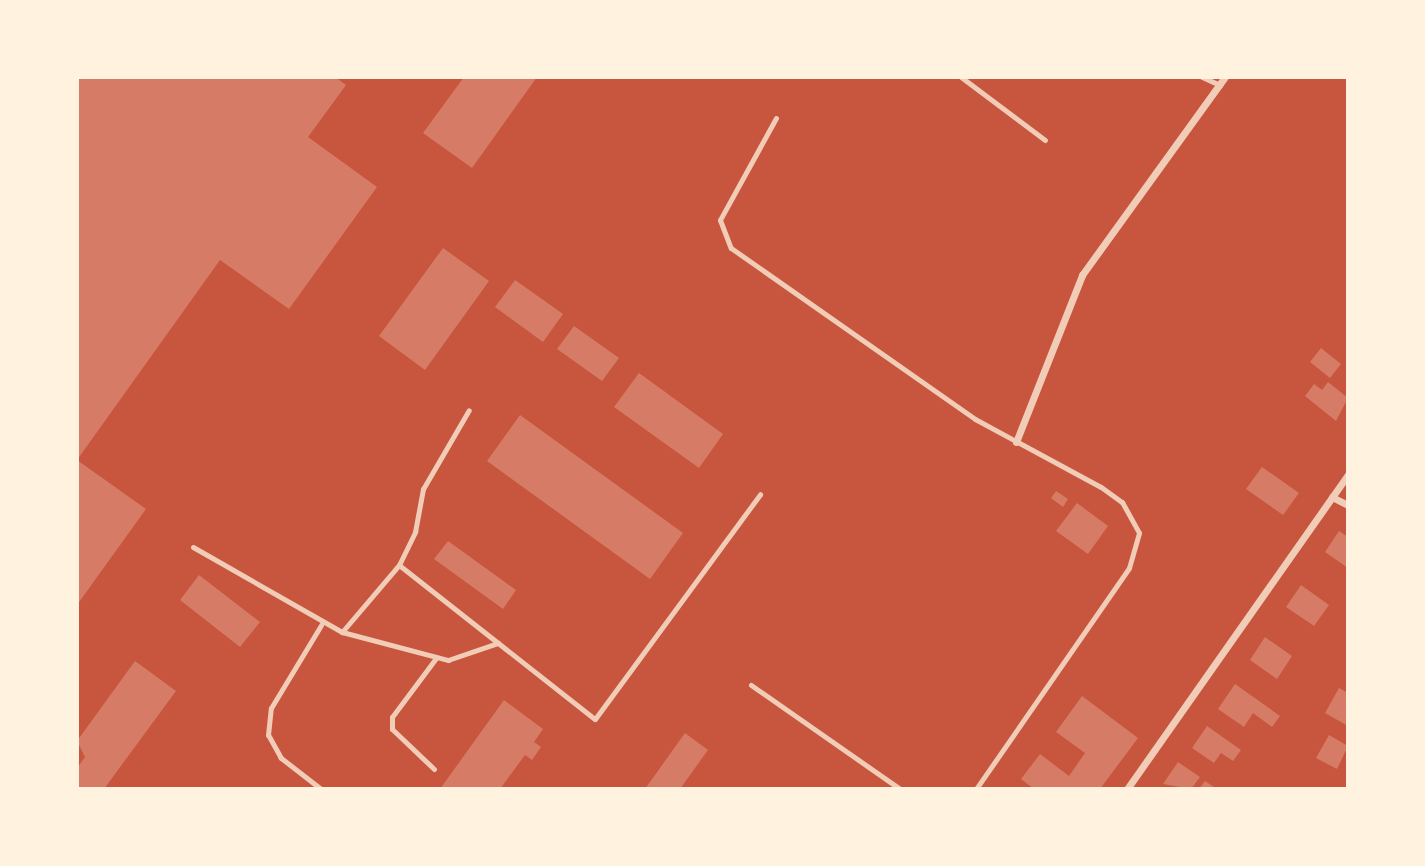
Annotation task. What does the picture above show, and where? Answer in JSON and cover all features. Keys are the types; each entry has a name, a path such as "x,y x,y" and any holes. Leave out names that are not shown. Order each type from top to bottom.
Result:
{"street":[{"path":"1016,442 1083,275 1225,77"},
{"path":"1127,789 1348,474"},
{"path":"1332,497 1348,505"}],"lane":[{"path":"961,77 1045,140"},
{"path":"1202,77 1220,85"},
{"path":"776,118 720,220 731,248 1016,442 1122,502 1139,533 1138,547 976,789"},
{"path":"342,632 399,565 415,533 424,489 469,410"},
{"path":"399,565 595,719 760,494"},
{"path":"192,547 321,625 342,632 436,658 458,658 498,643"},
{"path":"321,625 271,708 268,735 281,758 321,789"},
{"path":"434,769 398,739 392,717 436,658"},
{"path":"751,685 900,789"}],"building":[{"path":"77,77 335,77 346,85 308,137 377,187 289,309 220,260 77,460"},
{"path":"464,77 537,77 472,168 423,133"},
{"path":"443,248 489,281 425,370 379,336"},
{"path":"515,280 563,314 543,342 495,307"},
{"path":"574,326 619,358 602,381 557,349"},
{"path":"1321,348 1341,364 1330,378 1310,362"},
{"path":"639,373 723,434 699,468 614,407"},
{"path":"1328,382 1348,398 1336,421 1305,396 1314,384 1322,390"},
{"path":"520,415 683,533 650,579 487,461"},
{"path":"77,460 146,509 77,605"},
{"path":"1262,467 1299,493 1283,515 1246,489"},
{"path":"1056,491 1068,499 1063,507 1051,498"},
{"path":"1077,503 1108,526 1088,554 1056,531"},
{"path":"1339,531 1348,537 1348,568 1325,552"},
{"path":"448,541 516,590 503,609 434,559"},
{"path":"199,575 260,622 240,647 180,600"},
{"path":"1301,585 1329,605 1314,626 1286,607"},
{"path":"1265,637 1292,656 1277,679 1250,660"},
{"path":"135,661 176,691 104,789 77,789 77,768 85,757 77,741"},
{"path":"1235,684 1280,716 1272,727 1253,713 1244,727 1218,709"},
{"path":"1339,688 1348,693 1348,726 1325,713"},
{"path":"1082,696 1138,738 1100,789 1034,789 1021,779 1040,754 1069,776 1085,753 1056,732"},
{"path":"504,700 543,729 534,742 541,747 532,760 525,755 500,789 440,789"},
{"path":"1207,726 1241,750 1233,761 1221,753 1214,763 1192,748"},
{"path":"685,733 708,750 680,789 645,789"},
{"path":"1329,735 1348,746 1337,769 1316,758"},
{"path":"1178,762 1200,777 1191,789 1163,784"},
{"path":"1205,781 1217,789 1199,789"}]}
